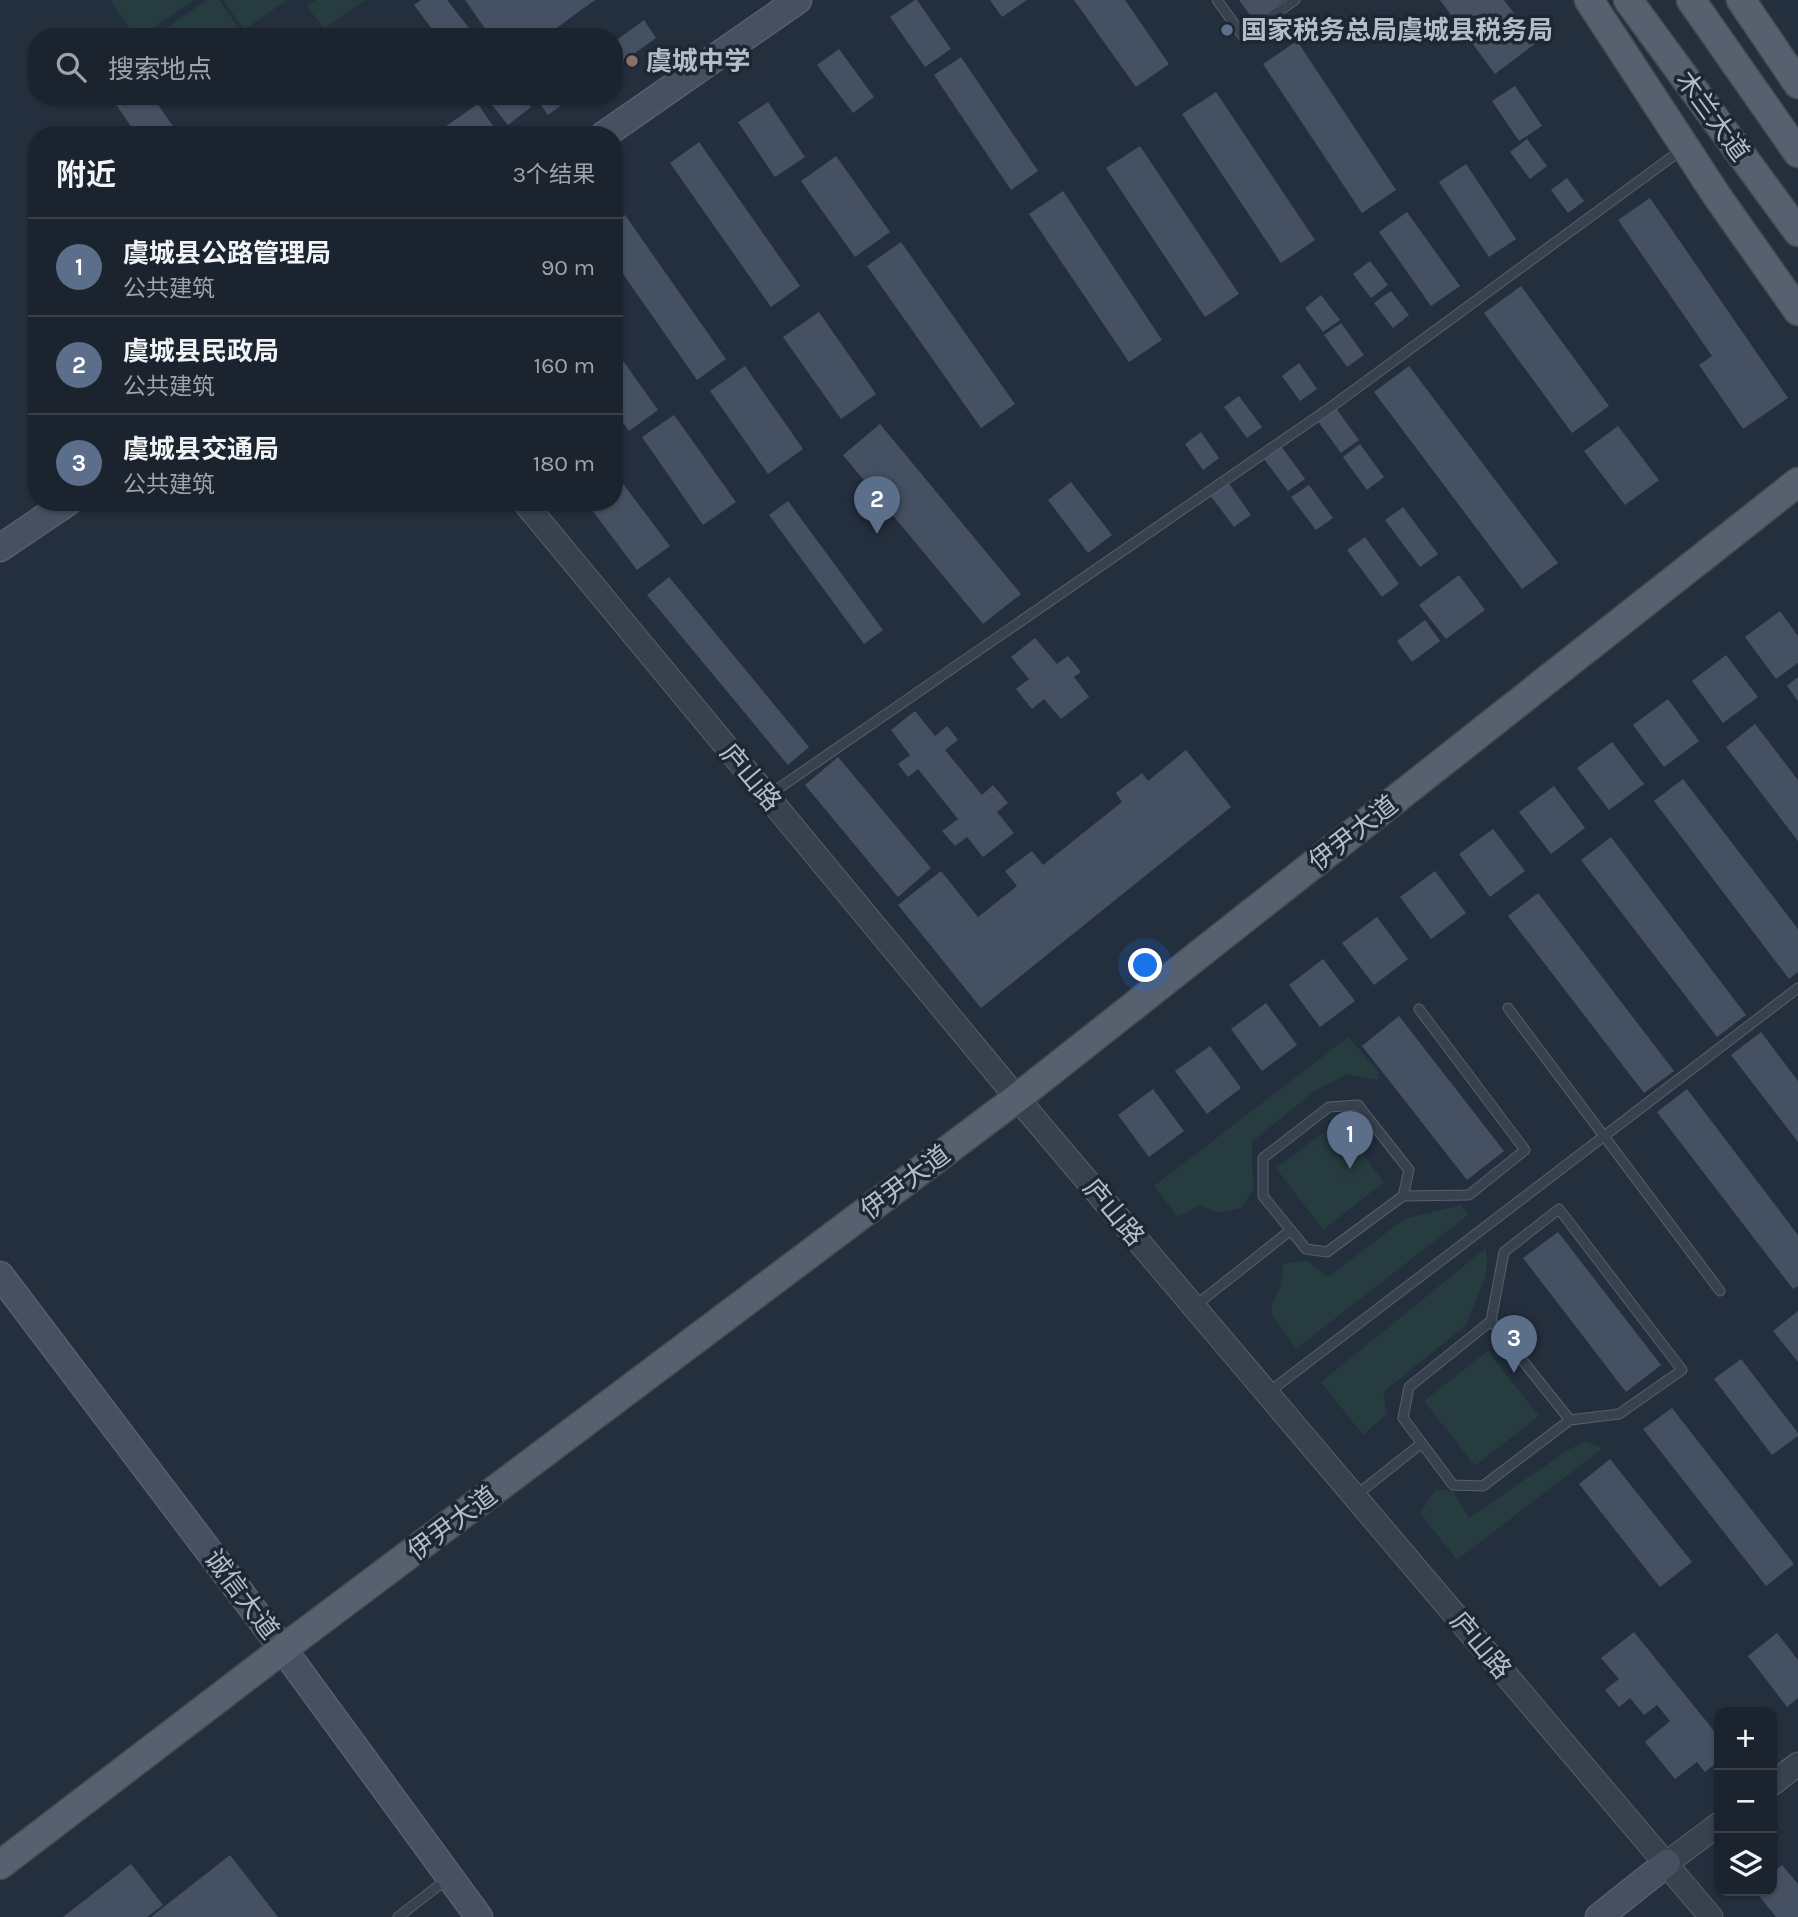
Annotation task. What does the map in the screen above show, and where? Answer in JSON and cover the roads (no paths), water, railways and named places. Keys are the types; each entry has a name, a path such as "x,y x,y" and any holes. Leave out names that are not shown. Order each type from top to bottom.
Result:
{"main road":[{"path":"617,126 798,0"},
{"path":"1590,0 1717,197 1798,311"},
{"name":"木兰大道","path":"1628,0 1798,232"},
{"name":"木兰大道","path":"1691,0 1798,153"},
{"path":"1741,0 1798,84"},
{"name":"伊尹大道","path":"0,1865 1017,1098 1798,482"},
{"path":"0,548 55,511"},
{"name":"诚信大道","path":"0,1275 284,1649 479,1917"},
{"path":"1599,1917 1667,1863"}],"street":[{"name":"庐山路","path":"531,511 1017,1098 1712,1917"},
{"path":"1777,1780 1798,1764"},
{"path":"1667,1863 1714,1828"}],"lane":[{"path":"1217,0 1243,36 1295,0"},
{"path":"767,796 1331,407 1685,147"},
{"path":"1268,1393 1798,988"},
{"path":"1508,1008 1720,1291"},
{"path":"1403,1196 1409,1170 1358,1105 1329,1107 1262,1158 1263,1196 1306,1249 1327,1252 1403,1196 1469,1195 1525,1150 1419,1009"},
{"path":"1559,1209 1682,1370 1619,1414 1570,1420 1483,1486 1453,1485 1403,1418 1409,1387 1491,1321 1504,1252 1559,1209"},
{"path":"1194,1306 1291,1230"},
{"path":"1491,1321 1570,1420"},
{"path":"1355,1496 1422,1443"},
{"path":"398,1917 450,1877"}],"place":[{"name":"国家税务总局虞城县税务局","path":"1227,30"},
{"name":"虞城中学","path":"632,61"},
{"name":"虞城县民政局","path":"877,534"},
{"name":"虞城县公路管理局","path":"1350,1169"},
{"name":"虞城县交通局","path":"1514,1373"}]}
